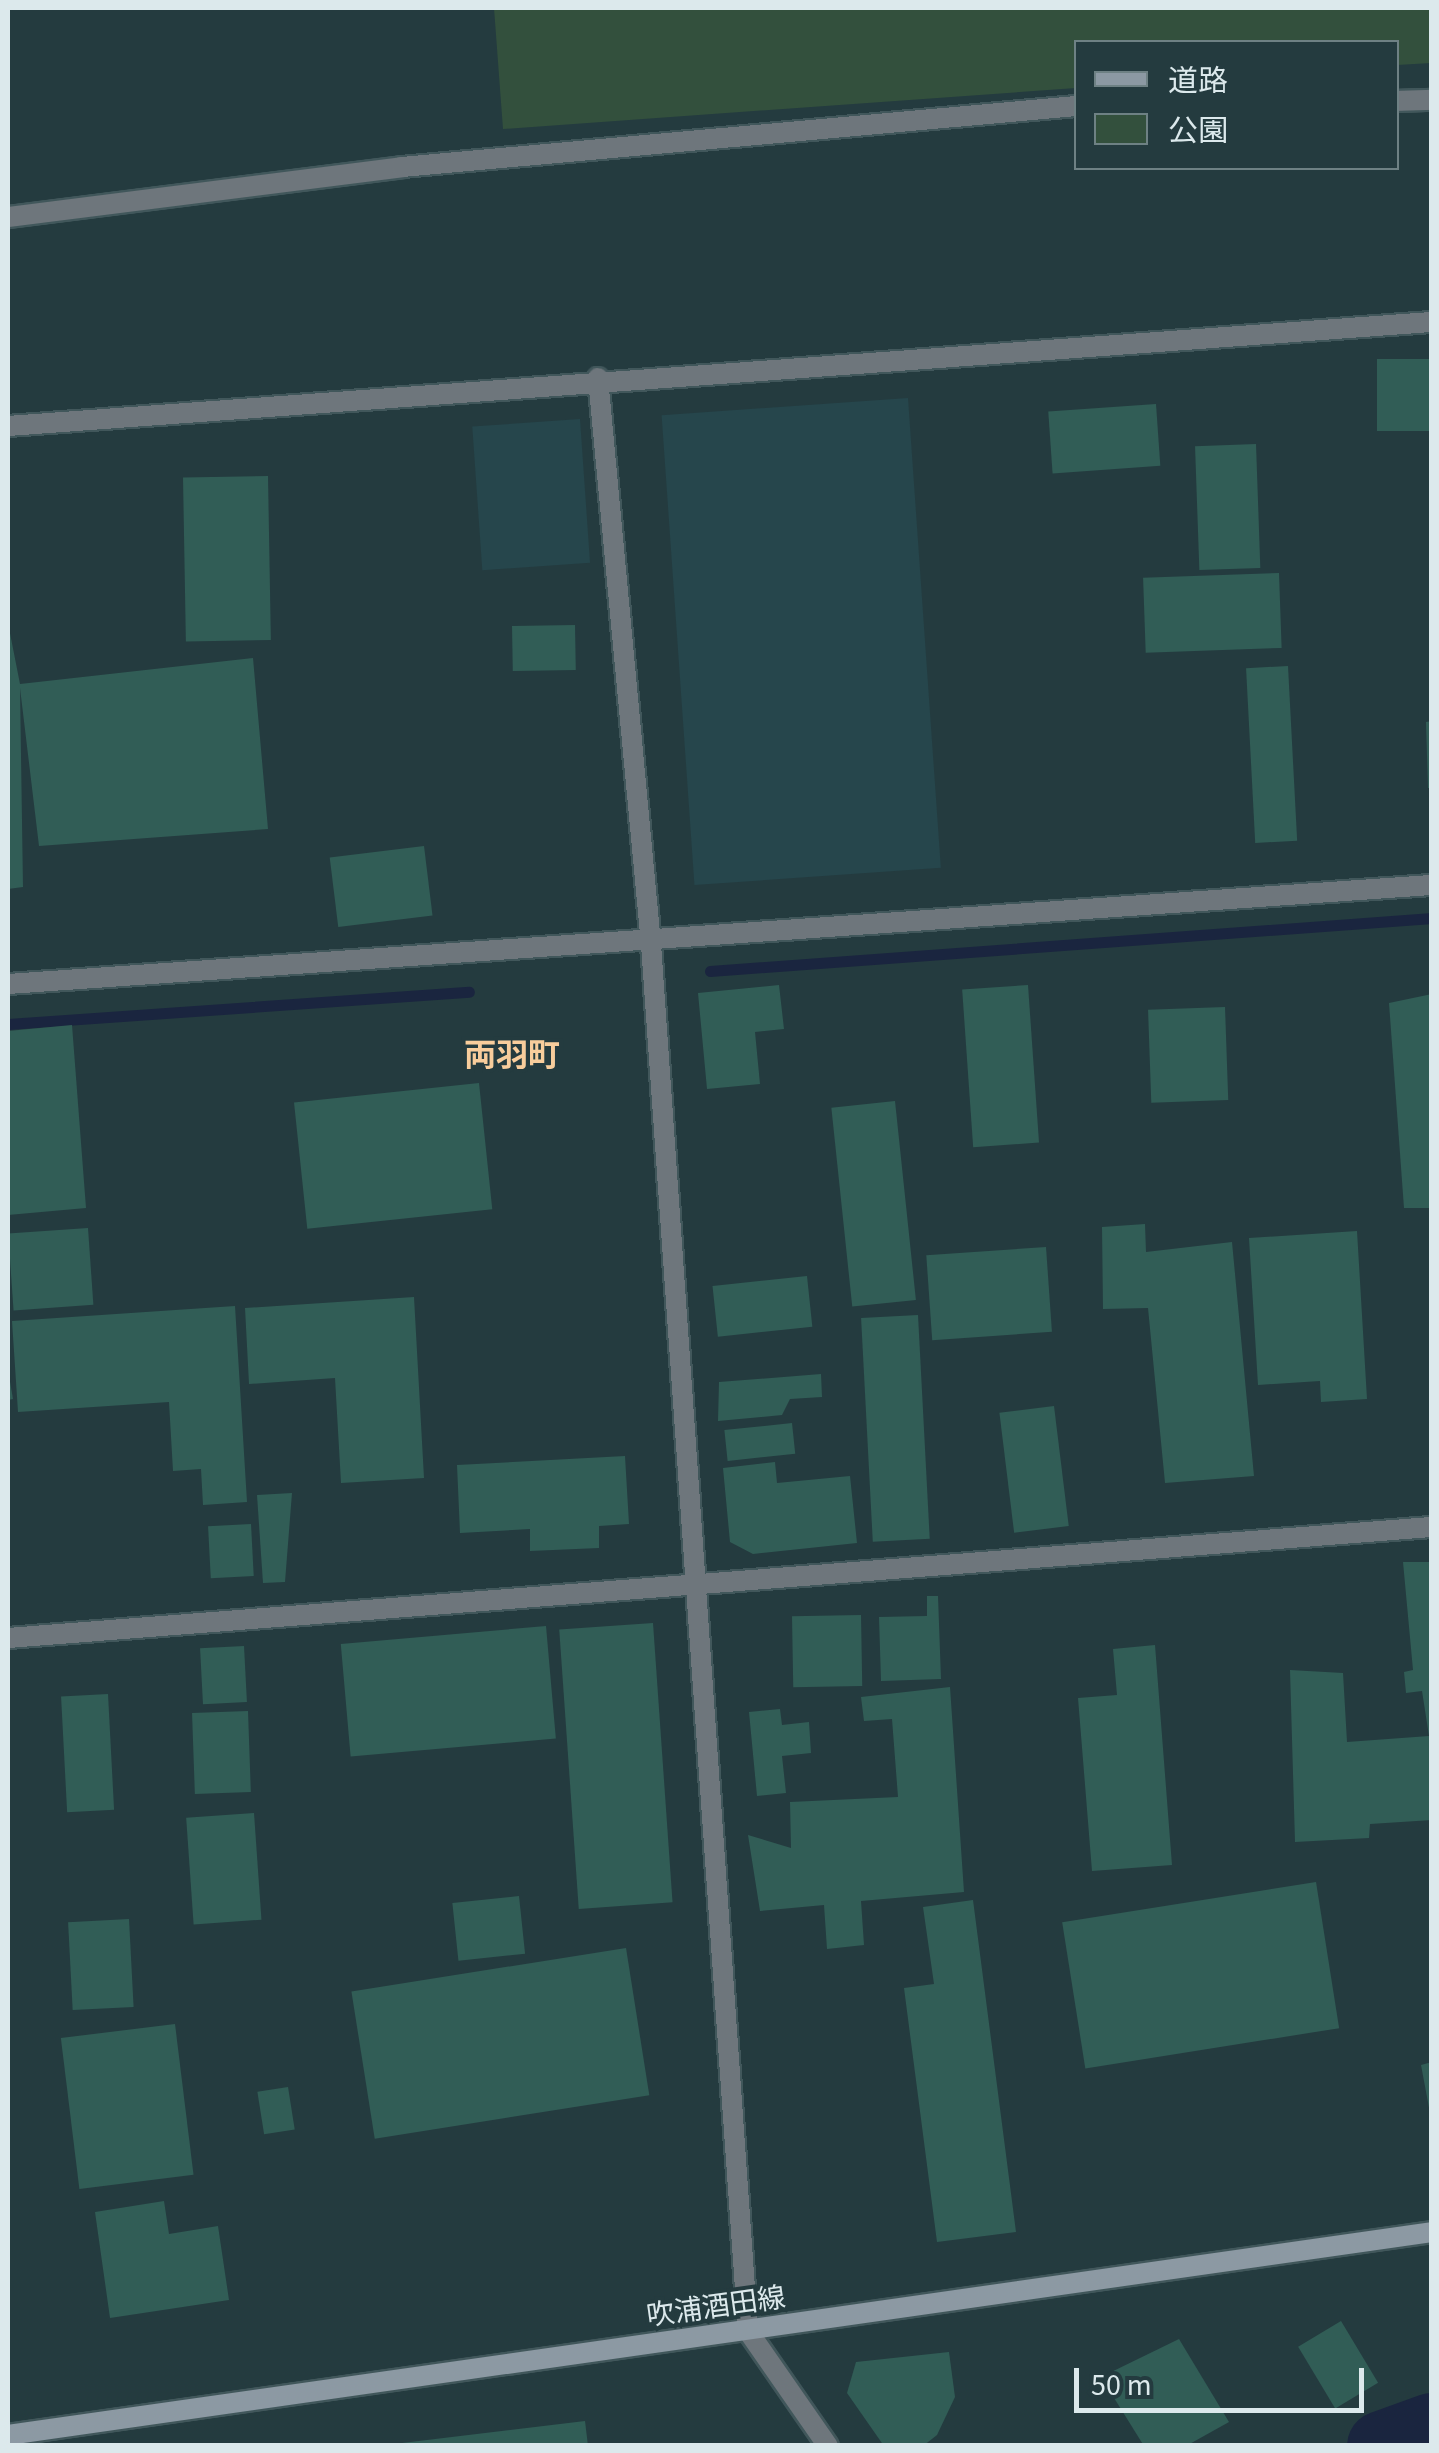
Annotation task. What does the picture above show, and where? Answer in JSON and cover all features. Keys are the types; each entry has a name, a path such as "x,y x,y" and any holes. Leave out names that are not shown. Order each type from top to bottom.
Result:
{"main road":[{"name":"吹浦酒田線","path":"8,2434 1432,2232"}],"street":[{"path":"1399,101 1432,100"},
{"path":"8,216 440,162 1074,106"},
{"path":"8,426 598,378 1432,322"},
{"path":"598,378 651,944 748,2330 828,2446"},
{"path":"8,984 651,944 1432,885"},
{"path":"8,1638 1432,1527"}],"shaded area":[{"path":"908,398 941,868 694,885 662,415"},
{"path":"580,419 590,563 482,570 472,427"}],"green space":[{"path":"494,8 1431,8 1431,63 1399,65 1399,40 1074,40 1074,88 503,129"}],"building":[{"path":"1377,359 1432,359 1432,431 1377,431"},
{"path":"1156,404 1160,466 1053,473 1048,412"},
{"path":"1256,444 1260,568 1199,570 1195,446"},
{"path":"268,476 271,640 186,641 183,477"},
{"path":"1279,573 1282,648 1146,653 1143,578"},
{"path":"8,623 20,684 253,658 268,829 39,846 20,688 23,887 8,889"},
{"path":"575,625 576,670 513,671 512,626"},
{"path":"1288,666 1297,841 1255,843 1246,668"},
{"path":"1432,721 1432,788 1428,788 1426,722"},
{"path":"424,846 433,915 338,927 330,858"},
{"path":"779,985 784,1029 755,1032 760,1084 707,1089 698,993"},
{"path":"1028,985 1039,1143 973,1147 962,990"},
{"path":"1432,994 1432,1208 1404,1208 1389,1003"},
{"path":"1225,1007 1228,1100 1151,1103 1148,1010"},
{"path":"72,1025 86,1208 8,1215 8,1031"},
{"path":"479,1083 492,1209 307,1229 294,1102"},
{"path":"895,1101 916,1300 852,1307 831,1108"},
{"path":"1145,1224 1146,1252 1232,1242 1254,1476 1165,1483 1148,1308 1103,1309 1102,1227"},
{"path":"88,1228 93,1305 14,1310 8,1234"},
{"path":"1357,1231 1367,1399 1321,1402 1320,1381 1258,1385 1249,1238"},
{"path":"1046,1247 1052,1332 932,1340 926,1255"},
{"path":"807,1276 812,1327 718,1337 713,1286"},
{"path":"414,1297 424,1478 341,1483 335,1378 249,1384 245,1308"},
{"path":"235,1306 247,1502 203,1505 201,1469 173,1471 169,1402 18,1412 12,1321"},
{"path":"918,1315 930,1539 873,1542 861,1318"},
{"path":"8,1370 13,1399 8,1400"},
{"path":"821,1374 822,1397 790,1399 782,1415 718,1421 719,1382"},
{"path":"1054,1406 1069,1526 1014,1533 999,1413"},
{"path":"792,1423 795,1454 728,1461 724,1430"},
{"path":"625,1456 629,1524 599,1526 599,1548 530,1551 530,1529 460,1533 457,1465"},
{"path":"775,1462 777,1483 850,1476 857,1543 753,1554 730,1542 723,1468"},
{"path":"292,1493 285,1582 263,1583 257,1495"},
{"path":"251,1524 254,1576 211,1578 208,1526"},
{"path":"1403,1562 1432,1562 1432,1820 1370,1824 1369,1838 1295,1842 1290,1670 1343,1673 1347,1742 1429,1736 1422,1691 1406,1693 1404,1672 1413,1670"},
{"path":"927,1596 938,1596 941,1679 881,1681 879,1617 927,1616"},
{"path":"861,1615 862,1686 793,1687 792,1616"},
{"path":"653,1623 673,1902 579,1909 559,1630"},
{"path":"546,1626 556,1739 351,1757 341,1644"},
{"path":"1155,1645 1172,1865 1092,1871 1078,1698 1117,1695 1113,1649"},
{"path":"244,1646 247,1702 203,1704 200,1648"},
{"path":"950,1687 964,1892 861,1901 864,1945 827,1949 824,1905 760,1911 748,1835 791,1848 790,1802 898,1797 892,1719 864,1721 861,1697"},
{"path":"108,1694 114,1810 67,1812 61,1696"},
{"path":"780,1709 782,1725 809,1722 811,1753 782,1756 786,1793 757,1796 749,1712"},
{"path":"248,1711 251,1792 195,1794 192,1713"},
{"path":"254,1813 261,1920 194,1924 186,1818"},
{"path":"1316,1882 1339,2028 1085,2068 1062,1922"},
{"path":"519,1896 525,1954 458,1961 452,1903"},
{"path":"973,1900 1016,2232 937,2242 904,1988 934,1984 923,1907"},
{"path":"129,1919 134,2007 73,2010 68,1922"},
{"path":"626,1948 649,2095 375,2139 351,1991"},
{"path":"175,2024 194,2175 79,2189 61,2038"},
{"path":"1432,2062 1432,2112 1430,2113 1421,2065"},
{"path":"288,2087 295,2129 264,2134 257,2092"},
{"path":"164,2201 169,2234 218,2226 229,2300 110,2318 95,2212"},
{"path":"1341,2321 1378,2383 1335,2408 1298,2347"},
{"path":"1179,2339 1229,2422 1186,2446 1144,2446 1101,2377"},
{"path":"949,2352 955,2397 937,2435 923,2446 884,2446 847,2393 856,2362"},
{"path":"585,2421 588,2446 402,2446 402,2443"}],"waterway":[{"path":"710,971 1432,918"},
{"path":"8,1024 469,992"},
{"path":"1382,2446 1432,2428"}],"district":[{"name":"両羽町","path":"512,1056"}]}
